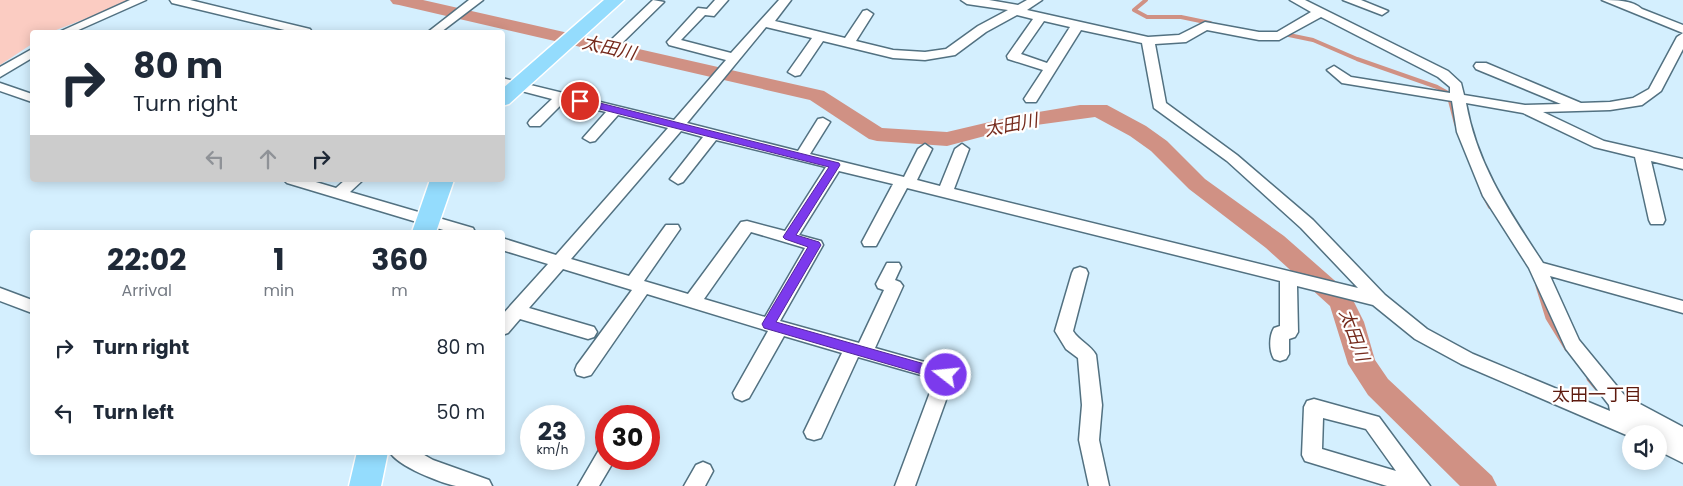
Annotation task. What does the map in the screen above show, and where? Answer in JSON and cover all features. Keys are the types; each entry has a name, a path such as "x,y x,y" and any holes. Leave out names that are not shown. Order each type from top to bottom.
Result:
{"main road":[{"path":"510,84 615,0"},
{"path":"425,226 441,182"},
{"path":"365,486 372,455"}],"street":[{"path":"70,30 140,0"},
{"path":"176,0 298,30"},
{"path":"437,30 477,0"},
{"path":"722,0 673,42 734,58"},
{"path":"505,325 762,24 766,23 785,0"},
{"path":"967,0 1020,10 1041,17 1148,41 1182,39 1205,26 1259,36 1282,34 1321,12"},
{"path":"766,23 893,54 925,56 950,52 982,29 1036,0"},
{"path":"1349,0 1382,10"},
{"path":"1608,0 1633,7 1638,12 1683,29"},
{"path":"1299,1 1444,74 1456,86 1464,132 1491,196 1537,267 1572,344 1618,402 1650,421 1683,436"},
{"path":"614,43 658,2"},
{"path":"848,43 867,14"},
{"path":"1041,17 1012,56 1051,68"},
{"path":"1031,99 1078,24"},
{"path":"795,72 820,36"},
{"path":"1334,70 1347,80 1459,100 1525,109 1637,102 1654,91 1677,63 1683,37"},
{"path":"1148,41 1159,105 1232,158 1307,224 1379,300 1421,334 1467,359 1602,417 1626,425"},
{"path":"0,74 30,54"},
{"path":"1481,66 1536,87 1580,107"},
{"path":"510,84 1379,300"},
{"path":"0,87 30,97"},
{"path":"535,123 562,96"},
{"path":"1525,109 1599,144 1683,164"},
{"path":"590,138 615,110"},
{"path":"801,157 823,122"},
{"path":"678,179 712,134"},
{"path":"870,242 925,149"},
{"path":"945,192 962,149"},
{"path":"1642,154 1657,220"},
{"path":"789,237 835,165"},
{"path":"299,182 338,194 425,226 453,230"},
{"path":"338,194 353,182"},
{"path":"692,302 747,226 815,245 742,393"},
{"path":"584,370 638,286 672,228"},
{"path":"505,245 692,302 946,375 905,486"},
{"path":"814,432 894,286 884,284 892,267"},
{"path":"1537,267 1683,307"},
{"path":"1080,273 1064,331 1072,344 1087,355 1092,405 1089,440 1100,486"},
{"path":"1280,354 1280,333 1289,332 1288,278"},
{"path":"0,294 30,306"},
{"path":"517,311 588,332"},
{"path":"1618,402 1622,423"},
{"path":"1314,408 1372,423 1419,486 1312,454 1314,408"},
{"path":"1667,446 1683,454"},
{"path":"406,455 426,466 482,486"},
{"path":"588,486 598,470"}],"shaded area":[{"path":"0,0 134,0 56,30 30,30 30,45 0,65"}],"waterway":[{"name":"太田川","path":"399,0 817,95 877,134 947,139 1015,122 1080,111 1099,110 1138,131 1159,146 1197,184 1275,242 1341,301 1350,322 1362,364 1378,387 1481,486"},
{"path":"1146,0 1134,10 1147,17 1181,17 1210,23"},
{"path":"1284,34 1313,40 1357,59 1437,87 1448,93 1456,124"},
{"path":"1482,192 1490,207"},
{"path":"1538,286 1548,318 1567,349"},
{"path":"1589,379 1600,392"}],"district":[{"name":"太田一丁目","path":"1597,395"}],"route":[{"path":"580,101 835,165 789,237 815,245 769,324 946,375"}]}
